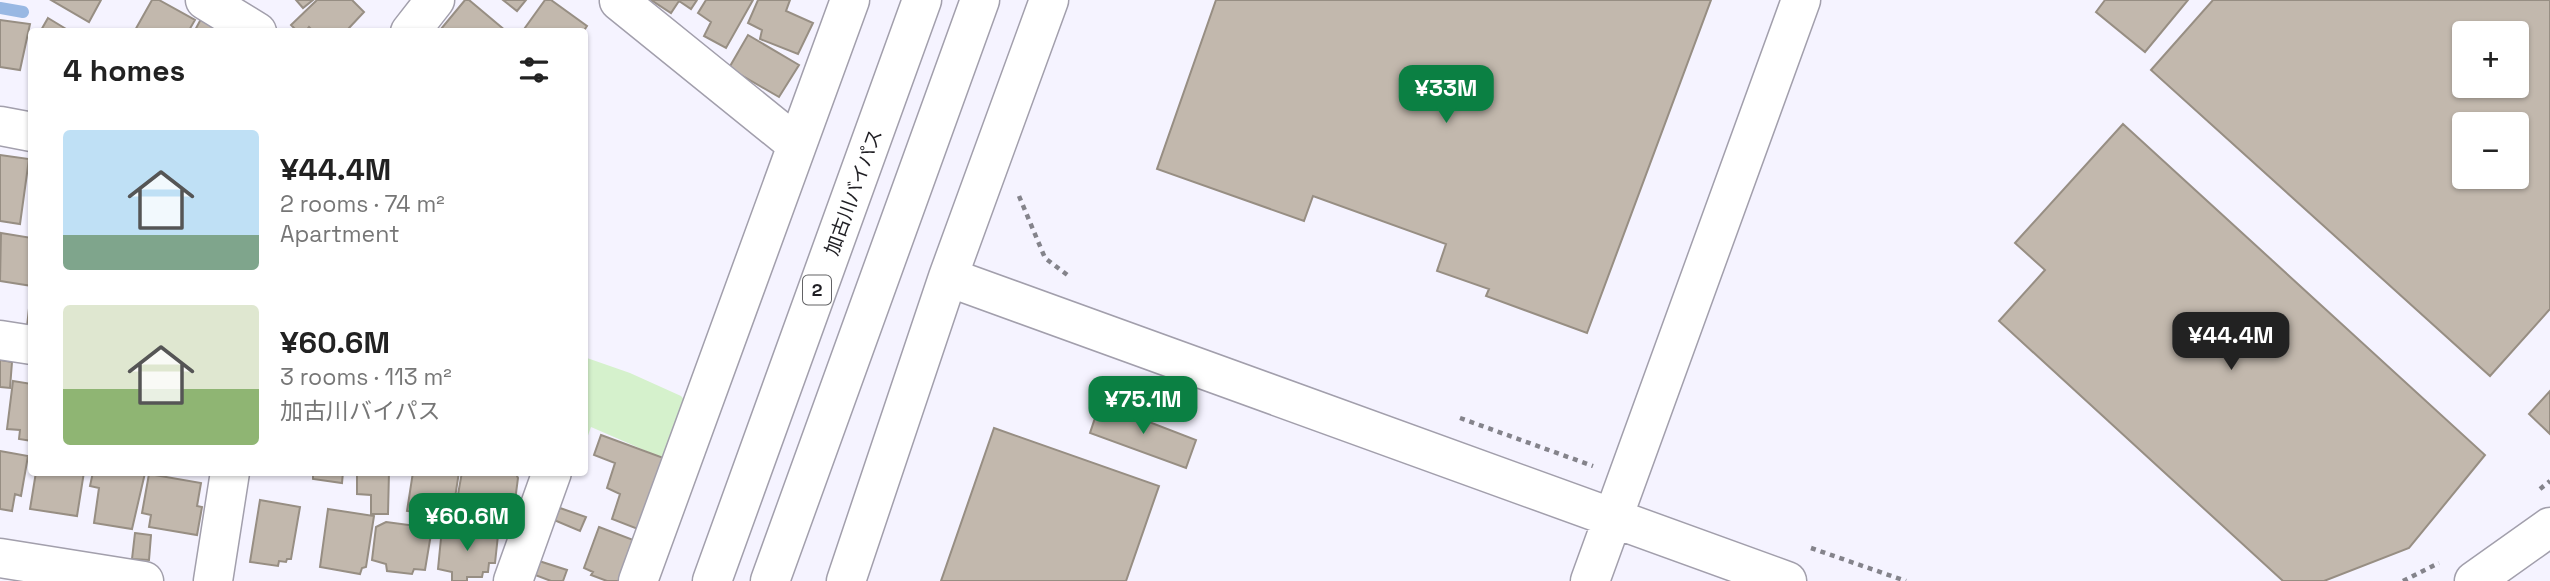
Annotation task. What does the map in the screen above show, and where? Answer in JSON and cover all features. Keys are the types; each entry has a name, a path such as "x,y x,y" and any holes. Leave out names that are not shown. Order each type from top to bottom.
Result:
{"main road":[{"path":"205,0 250,28"},
{"path":"413,28 435,0"},
{"path":"638,581 850,0"},
{"name":"加古川バイパス","path":"712,581 922,0"},
{"path":"770,581 980,0"},
{"path":"846,581 948,277 1049,0"},
{"path":"1590,581 1801,0"},
{"path":"620,1 797,145"},
{"path":"0,126 28,131"},
{"path":"948,277 1787,581"},
{"path":"0,340 28,344"},
{"path":"213,581 229,476"},
{"path":"513,581 551,476"},
{"path":"2487,577 2550,527"},
{"path":"0,558 144,581"}],"path":[{"path":"1019,195 1045,258 1071,278"},
{"path":"1458,417 1587,463 1626,480"},
{"path":"1802,545 1906,581"}],"green space":[{"path":"588,358 630,373 681,396 687,403 667,460 591,427 588,436"}],"building":[{"path":"51,0 101,0 89,22"},
{"path":"152,0 159,0 195,20 190,28 136,28"},
{"path":"296,0 313,0 303,8"},
{"path":"317,0 352,0 364,12 349,28 294,28 291,25"},
{"path":"465,0 469,0 502,28 442,28"},
{"path":"503,0 526,0 517,11"},
{"path":"545,0 551,0 587,26 586,28 525,28"},
{"path":"651,0 697,0 691,9 679,1 671,13"},
{"path":"706,0 753,0 726,48 704,36 711,22 698,13"},
{"path":"758,0 790,0 786,11 813,23 798,54 760,39 762,30 748,23"},
{"path":"1216,0 1711,0 1587,333 1486,296 1489,289 1437,271 1446,244 1313,196 1304,221 1157,169"},
{"path":"2105,0 2188,0 2145,52 2096,12"},
{"path":"2213,0 2550,0 2550,309 2490,376 2151,70"},
{"path":"48,18 64,28 42,28"},
{"path":"201,19 216,28 196,28"},
{"path":"0,20 30,24 20,70 0,67"},
{"path":"748,35 799,65 779,97 729,68"},
{"path":"2123,124 2485,455 2409,548 2324,581 2283,581 1999,321 2045,270 2015,243"},
{"path":"0,155 28,159 20,224 0,221"},
{"path":"1,233 28,237 28,285 0,281"},
{"path":"0,360 12,362 10,388 0,387"},
{"path":"13,381 28,383 28,440 19,439 20,430 7,429"},
{"path":"2550,391 2550,434 2529,414"},
{"path":"1100,403 1196,440 1186,468 1090,433"},
{"path":"994,428 1159,486 1126,581 941,581"},
{"path":"601,435 669,460 643,531 612,519 620,494 607,488 615,463 594,455"},
{"path":"0,451 28,456 21,496 15,494 12,511 0,509"},
{"path":"35,476 83,476 77,516 30,509"},
{"path":"92,476 144,476 132,529 94,523 99,488 90,486"},
{"path":"149,476 201,483 197,506 202,507 197,535 149,527 151,515 142,513"},
{"path":"313,476 343,476 342,483 313,479"},
{"path":"357,476 389,476 388,514 371,514 371,495 357,494"},
{"path":"412,476 458,476 452,517 407,511"},
{"path":"461,476 518,478 515,501 508,508 494,506 492,510 457,500"},
{"path":"260,500 300,507 291,559 286,562 279,561 278,566 250,562"},
{"path":"560,508 586,517 580,531 554,520"},
{"path":"328,509 374,516 366,567 362,568 360,574 320,567"},
{"path":"456,513 513,522 510,535 453,527"},
{"path":"386,522 432,528 425,570 414,569 412,574 387,571 386,564 372,560 376,527"},
{"path":"599,527 636,541 622,581 607,581 591,575 593,572 584,568"},
{"path":"442,528 498,535 495,563 489,563 488,572 483,572 482,577 467,577 467,581 452,581 452,572 438,569"},
{"path":"135,533 151,535 149,560 132,559"},
{"path":"539,561 567,570 563,581 551,581 535,575"}],"waterway":[{"path":"0,8 23,12"}]}
